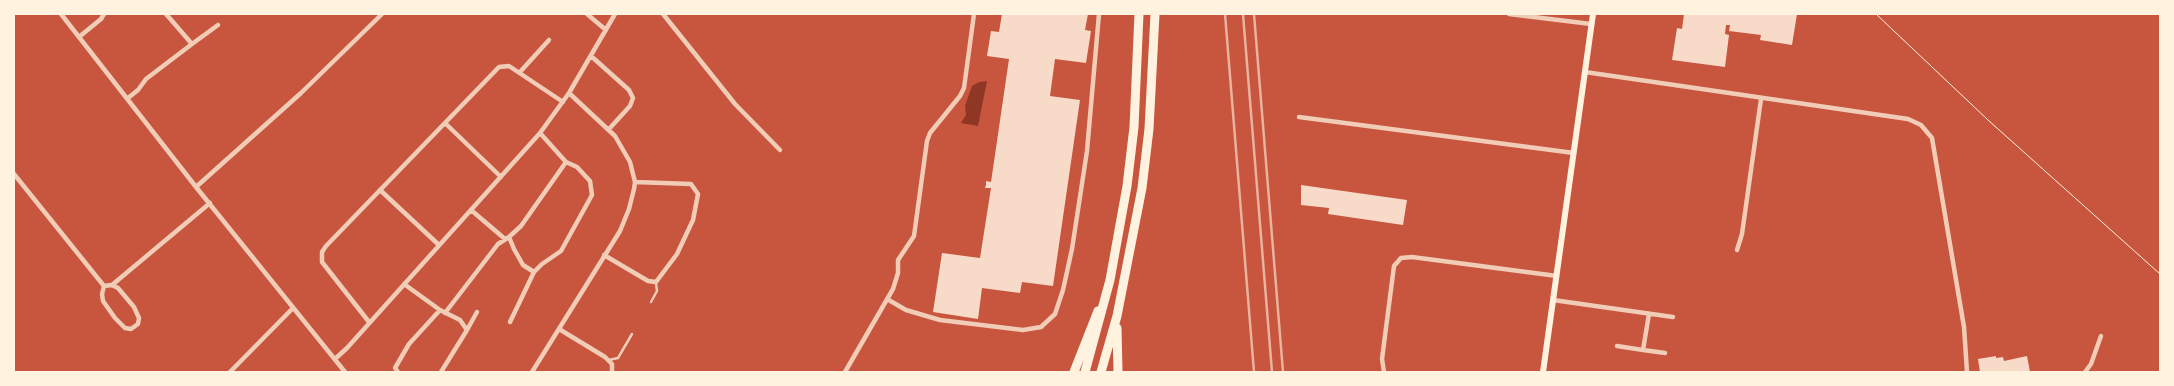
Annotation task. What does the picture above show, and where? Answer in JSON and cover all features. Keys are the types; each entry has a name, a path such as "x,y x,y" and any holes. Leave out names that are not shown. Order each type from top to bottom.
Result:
{"highway":[{"path":"1085,372 1110,280 1127,186 1134,127 1139,14"},
{"path":"1101,372 1117,316 1142,188 1149,120 1155,14"},
{"path":"1074,372 1110,280"},
{"path":"1117,316 1118,372"}],"main road":[{"path":"1543,372 1593,14"}],"street":[{"path":"61,14 196,187 345,372"},
{"path":"79,37 101,19 104,14"},
{"path":"166,14 192,44"},
{"path":"196,187 301,93 382,14"},
{"path":"587,14 606,30"},
{"path":"335,359 540,133 569,93 615,14"},
{"path":"662,14 735,104 780,150"},
{"path":"845,372 887,299 898,273 898,260 910,245 914,236 927,141 930,133 960,96 964,88 974,14"},
{"path":"887,299 906,310 940,320 1023,330 1041,327 1055,314 1063,290 1070,257 1087,151 1099,14"},
{"path":"1509,14 1592,24"},
{"path":"128,98 138,90 146,79 218,25"},
{"path":"520,72 549,40"},
{"path":"591,56 629,90 633,98 630,106 610,129"},
{"path":"369,322 322,262 322,252 326,246 499,67 509,66 520,72 563,102"},
{"path":"1585,72 1908,119 1921,125 1932,138 1964,327 1967,372"},
{"path":"532,372 620,231 633,197 635,182 626,153 610,129 569,93"},
{"path":"1737,250 1742,234 1761,99"},
{"path":"1299,116 1574,153"},
{"path":"445,123 501,177"},
{"path":"510,322 534,272 561,251 592,195 590,180 577,167 566,162 540,133"},
{"path":"445,313 498,244 521,226 566,162"},
{"path":"14,174 104,286"},
{"path":"604,255 648,281 656,282 677,254 693,220 698,194 691,184 635,182"},
{"path":"380,190 439,245"},
{"path":"104,286 112,285 210,203"},
{"path":"471,210 507,238 523,265 534,272"},
{"path":"1384,372 1382,359 1394,266 1401,258 1412,256 1557,276"},
{"path":"404,284 440,310 460,320 466,330"},
{"path":"104,286 103,300 115,318 125,328 131,329 138,324 139,318 134,307 118,288 112,285"},
{"path":"1553,300 1673,317"},
{"path":"230,372 293,308"},
{"path":"398,372 394,368 409,344 440,310"},
{"path":"441,372 477,312"},
{"path":"1643,350 1649,314"},
{"path":"560,329 609,360 612,364 612,372"},
{"path":"2085,372 2091,364 2101,336"},
{"path":"1617,346 1665,354"}],"lane":[{"path":"651,302 657,291 656,282"},
{"path":"609,360 618,358 632,334"}],"path":[{"path":"1876,14 1988,120 2160,274"}],"shaded area":[{"path":"987,81 978,126 961,123 966,115 965,106 972,86 979,82"}],"building":[{"path":"1002,14 1088,14 1085,30 1091,31 1086,63 1055,59 1050,96 1080,100 1053,286 1022,282 1020,293 982,288 978,319 933,312 942,253 980,258 991,188 985,188 986,181 991,182 1009,59 987,56 991,31 999,32"},
{"path":"1684,14 1797,14 1792,45 1760,40 1761,35 1729,31 1730,25 1726,25 1725,34 1729,35 1725,67 1672,60 1677,28 1682,29"},
{"path":"1301,185 1407,200 1403,225 1328,214 1329,208 1301,205"},
{"path":"1996,356 1996,358 2003,357 2004,361 2027,356 2030,372 1980,372 1978,359"}],"railway":[{"path":"1225,14 1254,372"},
{"path":"1243,14 1272,372"},
{"path":"1254,14 1283,372"}]}
